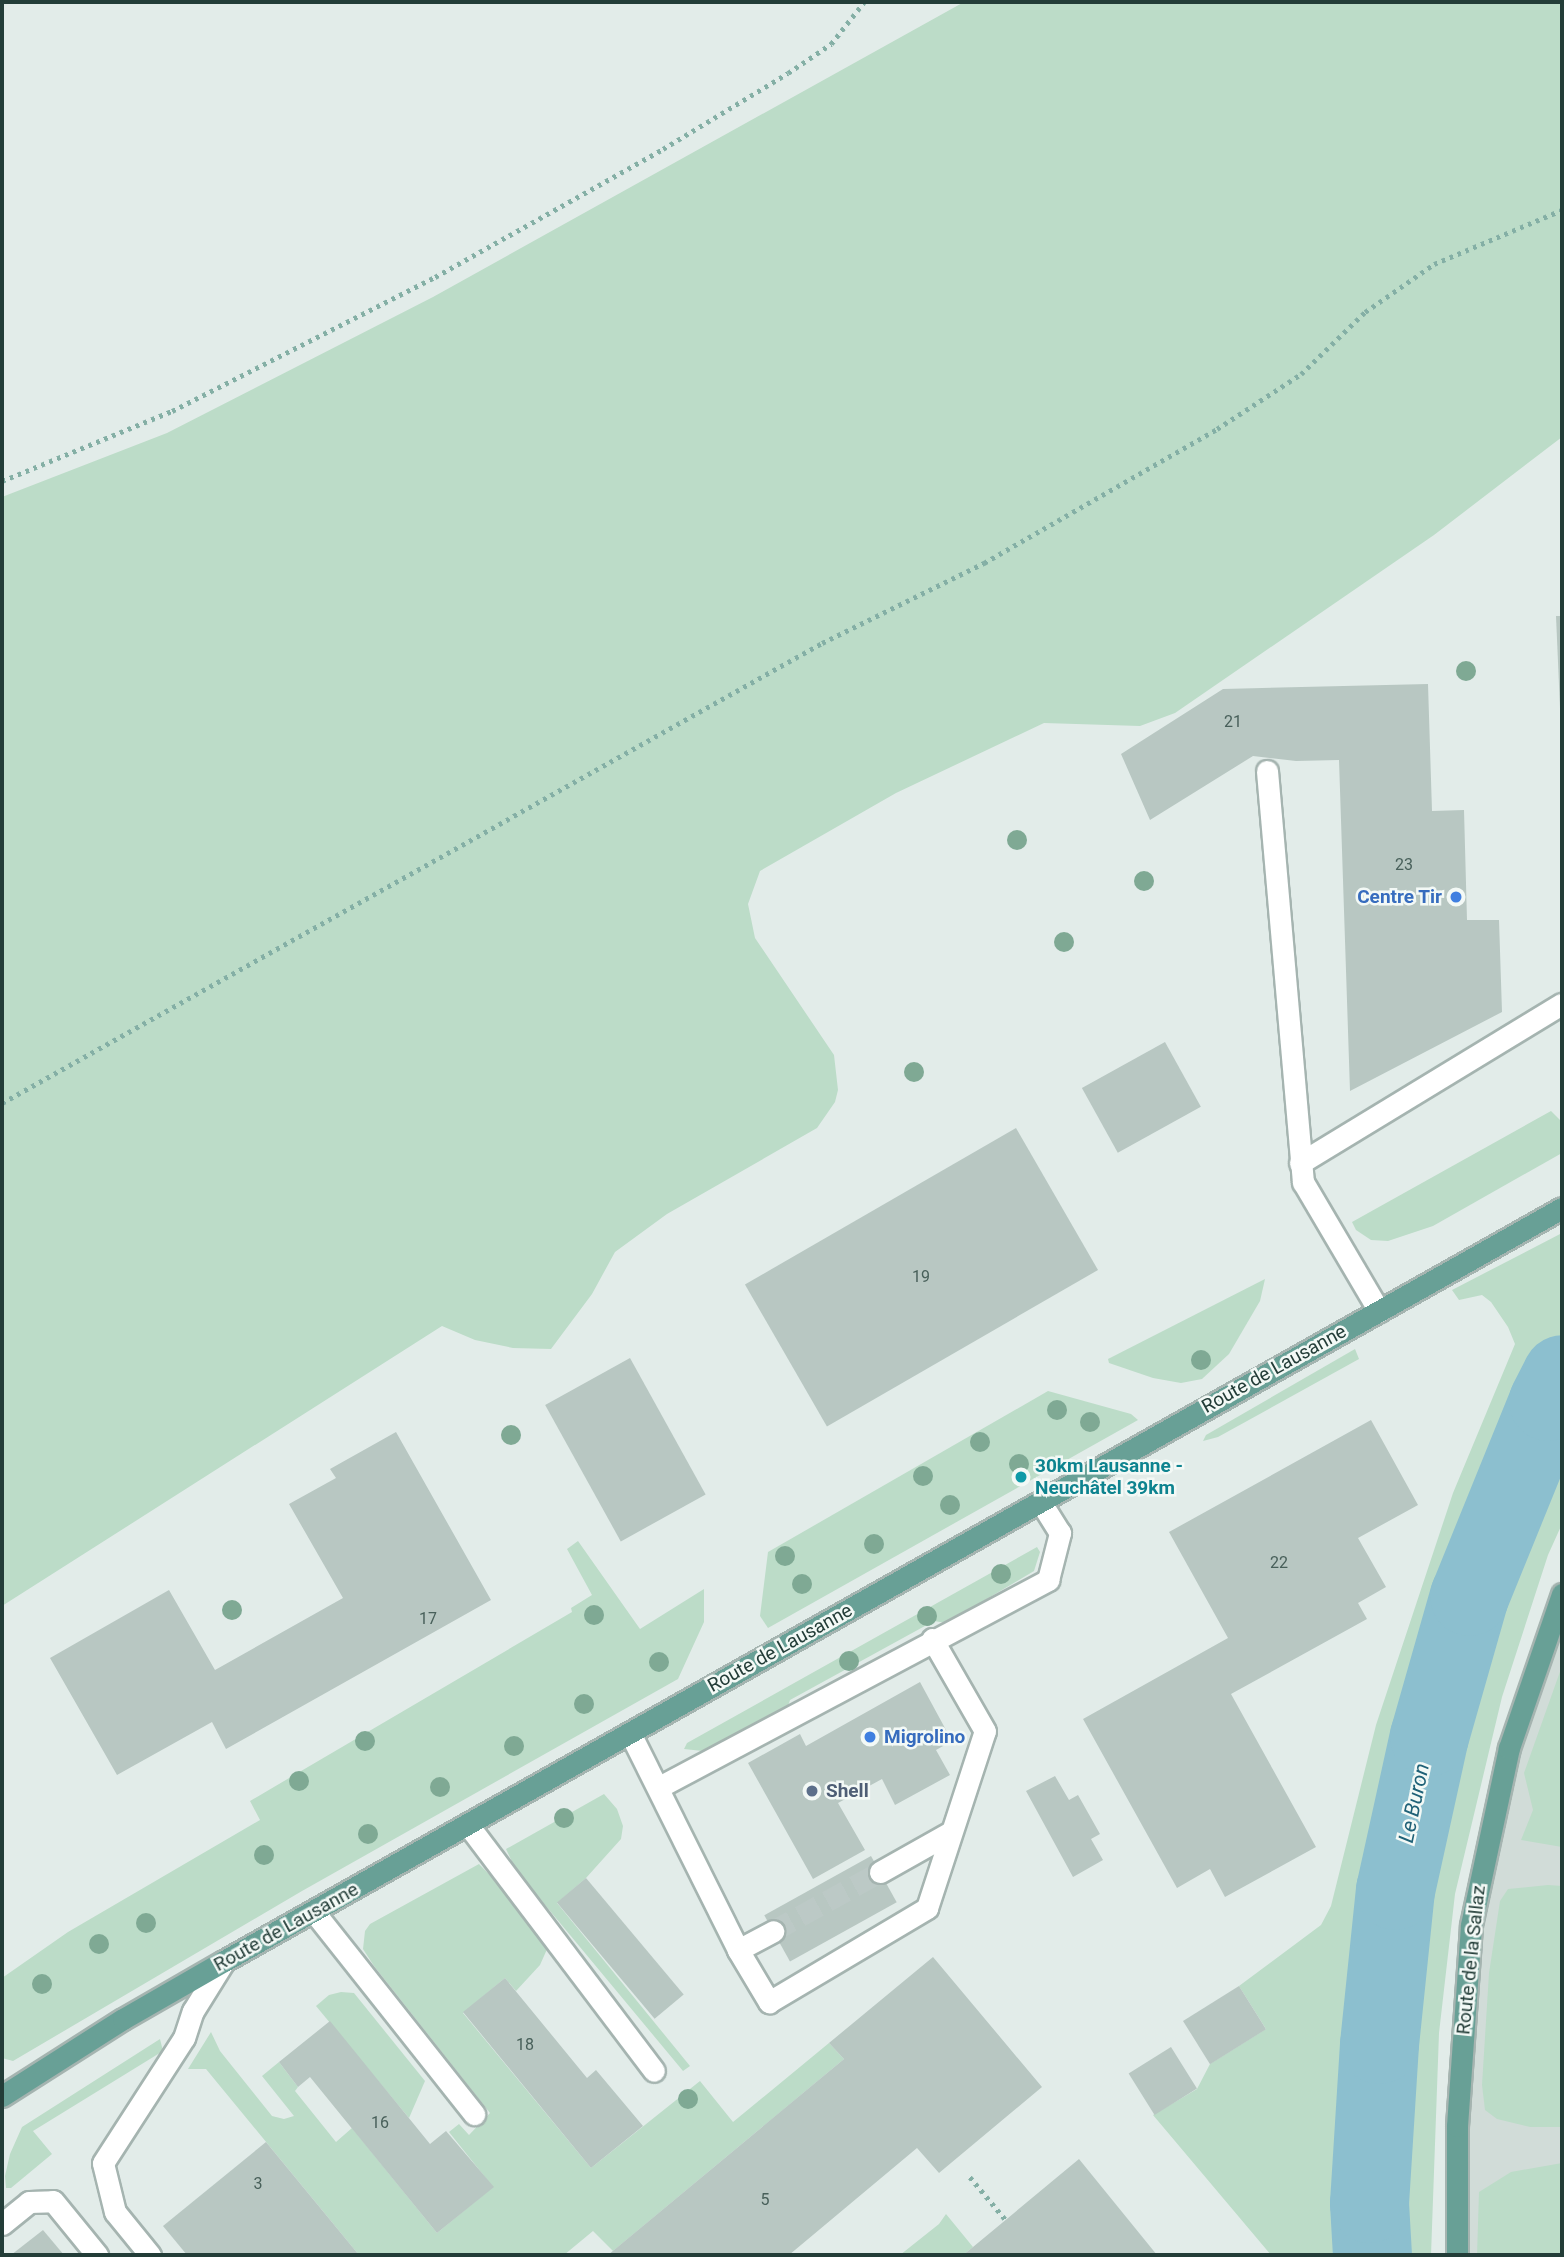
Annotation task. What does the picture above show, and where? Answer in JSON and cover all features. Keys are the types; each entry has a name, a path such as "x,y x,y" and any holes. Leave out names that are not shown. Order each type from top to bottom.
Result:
{"main road":[{"name":"Route de Lausanne","path":"2,2096 123,2019 224,1961 1562,1208"},
{"name":"Route de la Sallaz","path":"1457,2255 1457,2126 1471,1925 1509,1748 1562,1594"}],"lane":[{"path":"1267,771 1303,1182 1379,1311"},
{"path":"1300,1163 1562,1004"},
{"path":"659,1787 932,1639 1048,1580 1060,1533 1041,1502"},
{"path":"630,1733 738,1950 769,2002 927,1908 985,1731 932,1639"},
{"path":"468,1825 654,2071"},
{"path":"880,1872 951,1832"},
{"path":"314,1912 474,2113"},
{"path":"738,1950 773,1931"},
{"path":"150,2255 115,2212 103,2163 184,2038 193,2011 224,1961"},
{"path":"2,2224 29,2202 53,2201 97,2255"}],"path":[{"path":"2,481 172,411 447,270 663,149 788,73 831,44 864,2"},
{"path":"2,1103 810,650 984,563 1217,429 1291,381 1365,312 1434,264 1562,210"},
{"path":"970,2177 1006,2220"}],"shaded area":[{"path":"1562,1594 1562,2255 1457,2255 1471,1925"}],"green space":[{"path":"964,2 1562,2 1562,437 1434,535 1175,713 1140,726 1044,723 896,793 760,871 748,904 755,938 834,1055 838,1090 835,1102 817,1128 667,1214 615,1252 592,1294 551,1349 513,1348 475,1340 442,1326 2,1606 2,497 167,433 433,297"},
{"path":"1551,1111 1562,1122 1562,1153 1433,1226 1388,1241 1371,1240 1356,1230 1352,1222"},
{"path":"1562,1233 1562,1524 1548,1555 1502,1697 1455,1894 1439,2033 1431,2255 1271,2255 1153,2115 1197,2089 1210,2064 1266,2029 1239,1986 1321,1925 1331,1906 1376,1725 1453,1493 1515,1344 1508,1327 1491,1302 1482,1295 1459,1300 1452,1290"},
{"path":"1265,1279 1260,1301 1229,1354 1202,1379 1181,1383 1153,1378 1109,1363 1108,1359"},
{"path":"1355,1349 1359,1359 1218,1437 1203,1441 1206,1435"},
{"path":"1048,1391 1131,1414 1138,1420 768,1628 760,1616 768,1552"},
{"path":"578,1541 640,1629 704,1589 704,1622 678,1679 302,1891 13,2061 2,2058 2,1978 68,1932 260,1820 250,1801 572,1612 571,1608 592,1595 567,1549"},
{"path":"1037,1547 1040,1552 1034,1571 946,1623 934,1621 790,1700 786,1712 712,1752 684,1749 687,1743"},
{"path":"1562,1666 1562,1847 1521,1840 1533,1810 1524,1773"},
{"path":"604,1794 617,1809 623,1826 621,1839 586,1878 557,1903 690,2066 683,2071 516,1870 506,1849"},
{"path":"479,1864 535,1921 548,1947 540,1965 516,1991 505,1978 463,2013 591,2168 700,2081 733,2122 829,2043 844,2059 613,2251 593,2231 564,2255 359,2255 206,2069 188,2069 211,2032 220,2051 272,2116 284,2119 294,2116 262,2076 279,2062 298,2087 295,2091 336,2142 352,2128 437,2233 493,2187 449,2132 459,2124 469,2135 490,2113 374,1966 363,1949 365,1931 370,1924"},
{"path":"1562,1886 1562,2127 1530,2127 1497,2119 1485,2110 1482,2085 1489,1973 1500,1901 1508,1889"},
{"path":"354,1993 425,2081 409,2118 316,2006 329,1995"},
{"path":"160,2039 163,2051 33,2131 52,2154 11,2188 6,2188 5,2176 10,2154 22,2127"},
{"path":"1562,2163 1562,2255 1477,2255 1479,2192 1511,2172"},
{"path":"946,2214 973,2247 963,2255 900,2255 939,2224"}],"building":[{"path":"1556,616 1562,616 1562,708 1560,708"},
{"path":"1428,684 1432,811 1464,810 1467,920 1499,920 1502,1012 1350,1091 1339,760 1296,761 1253,756 1150,820 1121,754 1223,689"},
{"path":"1165,1042 1201,1107 1118,1153 1082,1088"},
{"path":"1016,1128 1098,1270 827,1427 745,1284"},
{"path":"630,1358 706,1494 621,1541 545,1405"},
{"path":"1371,1420 1418,1505 1358,1538 1386,1587 1358,1603 1367,1619 1231,1694 1316,1847 1225,1897 1210,1869 1177,1888 1083,1719 1228,1638 1169,1532"},
{"path":"396,1432 491,1600 226,1749 212,1722 117,1775 50,1658 169,1590 215,1670 343,1598 289,1504 336,1478 330,1469"},
{"name":"Shell","path":"920,1682 952,1741 936,1750 950,1775 895,1805 882,1779 838,1803 865,1850 813,1879 748,1763 800,1734 806,1746"},
{"path":"1055,1776 1069,1800 1078,1795 1100,1834 1091,1839 1103,1860 1073,1877 1026,1791"},
{"path":"871,1856 897,1902 790,1962 764,1915"},
{"path":"586,1878 684,1994 655,2019 557,1902"},
{"path":"933,1957 1042,2087 939,2173 917,2148 789,2255 608,2255 844,2059 829,2043"},
{"path":"505,1978 587,2078 596,2070 643,2126 591,2168 463,2012"},
{"path":"1239,1986 1266,2029 1210,2064 1183,2021"},
{"path":"330,2021 430,2144 446,2131 494,2187 437,2233 310,2077 298,2087 279,2062"},
{"path":"1171,2047 1197,2089 1155,2115 1129,2073"},
{"path":"266,2142 359,2255 187,2255 163,2226"},
{"path":"1079,2159 1157,2255 963,2255 973,2247"},
{"path":"43,2230 64,2255 11,2255"}],"waterway":[{"name":"Le Buron","path":"1372,2255 1369,2203 1379,2044 1395,1890 1429,1736 1469,1596 1548,1401 1562,1374"}],"tunnel":[{"path":"773,1931 880,1872"}],"place":[{"name":"Centre Tir","path":"1456,897"},
{"name":"30km Lausanne - Neuchâtel 39km","path":"1021,1477"},
{"name":"Migrolino","path":"870,1737"},
{"name":"Shell","path":"812,1791"}]}
